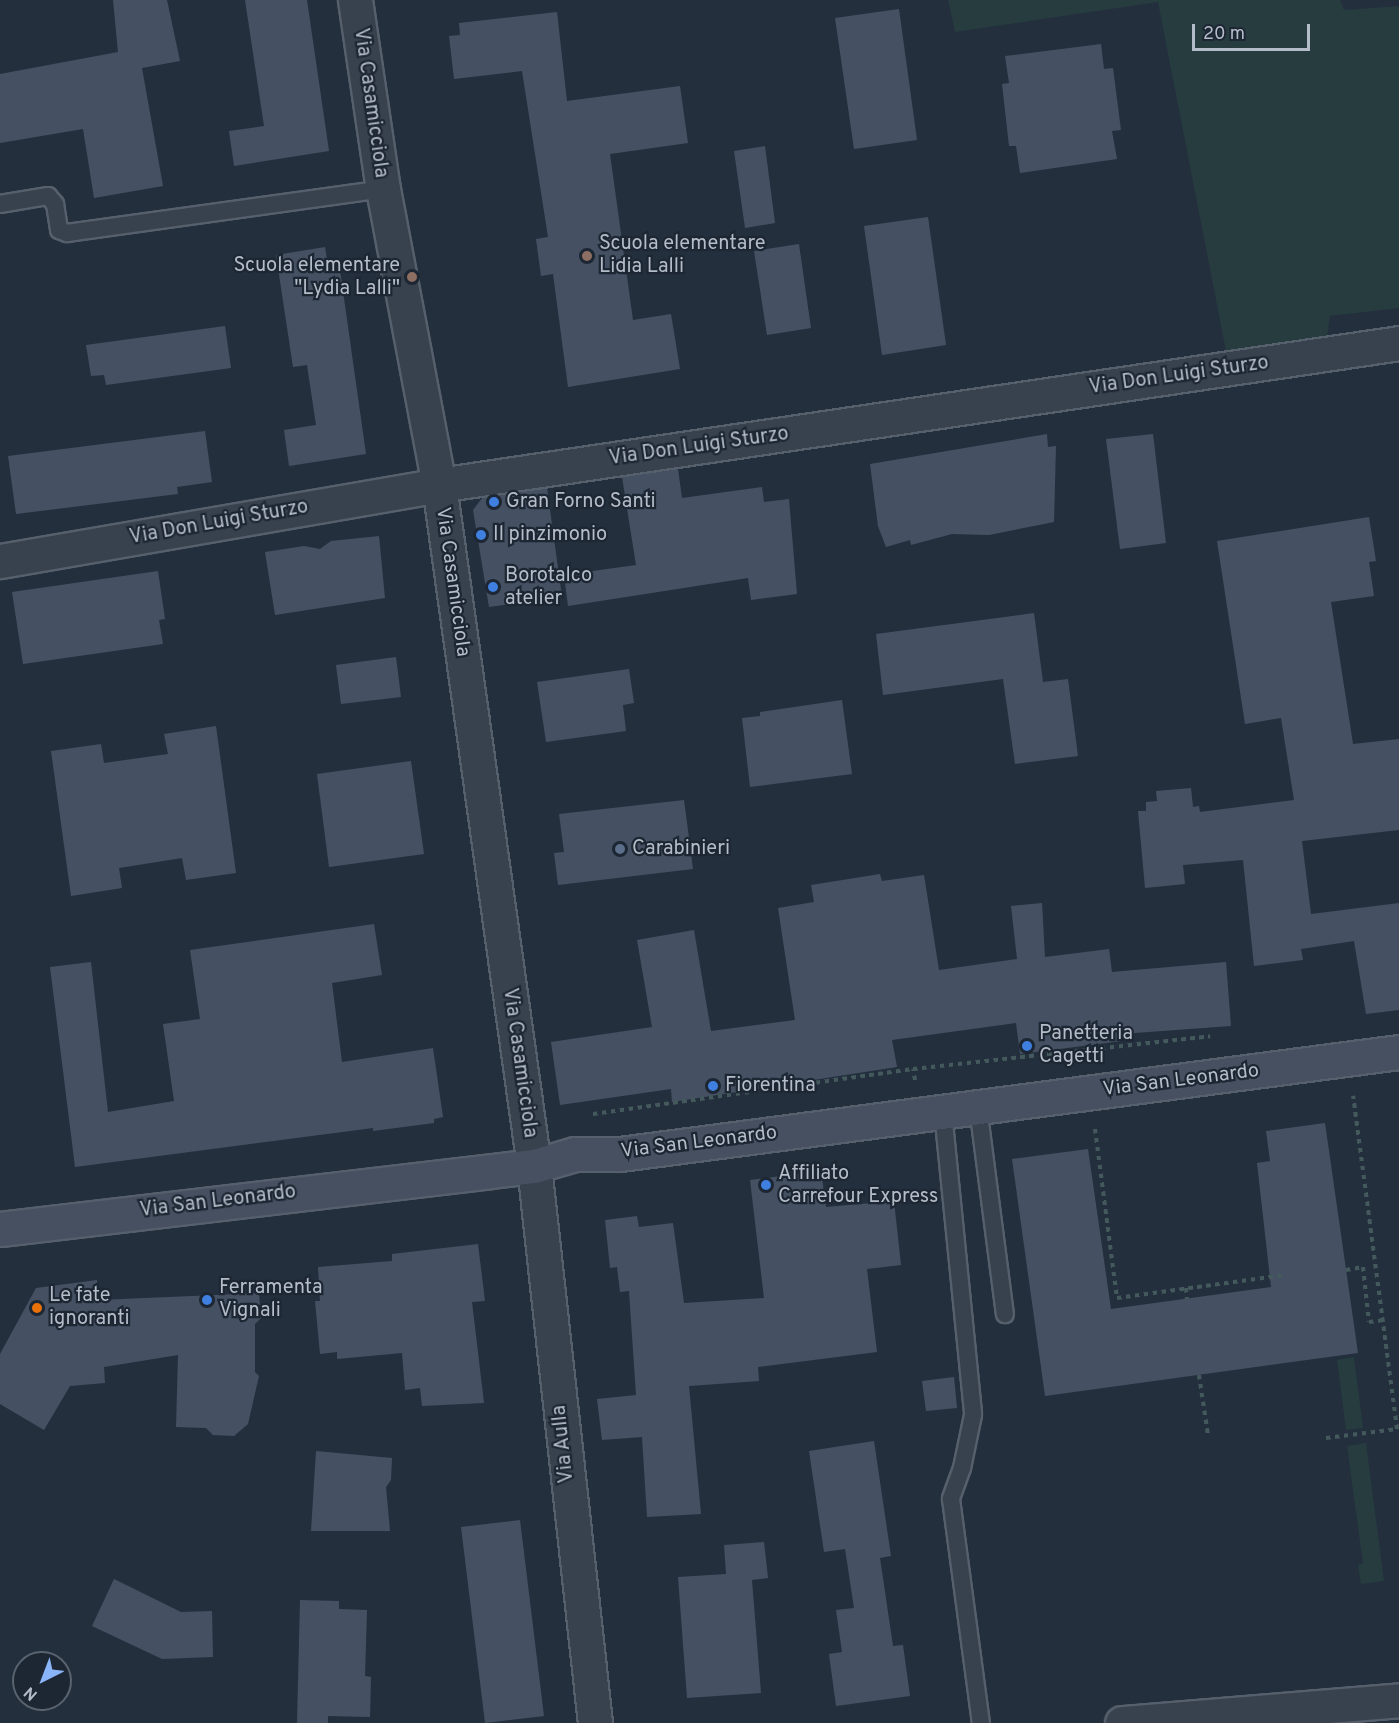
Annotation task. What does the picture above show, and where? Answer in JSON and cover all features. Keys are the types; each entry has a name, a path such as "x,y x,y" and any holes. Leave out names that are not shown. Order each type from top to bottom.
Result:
{"main road":[{"name":"Via San Leonardo","path":"0,1229 534,1166 575,1154 620,1154 1399,1052"}],"street":[{"name":"Via Casamicciola","path":"355,0 382,189 439,485 534,1166"},
{"name":"Via Don Luigi Sturzo","path":"0,561 439,485 1399,343"},
{"name":"Via Aulla","path":"534,1166 595,1723"},
{"path":"1122,1723 1399,1700"}],"lane":[{"path":"0,204 48,196 55,204 59,230 67,233 382,189"},
{"path":"978,1107 1005,1314"},
{"path":"944,1112 973,1414 962,1468 951,1498 981,1723"}],"path":[{"path":"1326,1438 1397,1429 1353,1095"},
{"path":"1095,1126 1117,1298 1286,1275"},
{"path":"1346,1269 1363,1267 1369,1322 1384,1320"},
{"path":"1186,1288 1187,1299"},
{"path":"1198,1375 1208,1435"}],"green space":[{"path":"948,0 1340,0 1344,10 1399,6 1399,308 1330,316 1327,337 1227,356 1158,2 955,32"},
{"path":"1354,1357 1363,1428 1346,1430 1337,1360"},
{"path":"1366,1443 1384,1581 1361,1584 1358,1565 1363,1564 1347,1446"}],"building":[{"path":"113,0 167,0 180,61 142,68 163,186 94,198 83,129 0,143 0,74 118,52"},
{"path":"245,0 307,0 329,151 234,166 229,131 264,126"},
{"path":"899,9 917,140 854,149 835,18"},
{"name":"Scuola elementare Lidia Lalli","path":"557,12 567,101 680,86 688,143 610,154 633,320 671,314 680,369 568,387 553,274 541,276 536,239 548,237 522,71 454,79 449,36 460,35 459,23"},
{"path":"1101,44 1104,69 1113,68 1121,130 1112,131 1117,159 1020,173 1016,146 1009,146 1002,84 1009,83 1005,56"},
{"path":"765,146 775,223 745,228 734,151"},
{"path":"928,217 946,345 882,355 864,226"},
{"path":"799,244 811,328 767,335 754,251"},
{"path":"325,247 329,272 340,270 366,454 289,466 284,430 316,425 307,365 293,367 276,255"},
{"path":"225,326 231,368 106,385 104,375 91,376 86,345"},
{"path":"205,431 212,482 177,487 178,494 16,514 8,456"},
{"path":"1047,434 1048,447 1056,446 1054,522 989,535 952,534 911,545 910,540 886,547 878,526 870,464"},
{"path":"1153,434 1166,543 1120,549 1106,439"},
{"path":"678,469 682,498 762,487 764,502 789,499 797,594 751,600 748,578 568,606 564,575 636,565 622,477"},
{"path":"547,488 562,597 489,607 473,510 483,497"},
{"path":"1369,517 1376,561 1369,562 1374,596 1331,602 1353,744 1399,739 1399,830 1302,841 1311,914 1399,903 1399,1010 1366,1014 1354,941 1301,949 1303,960 1254,966 1243,860 1183,865 1185,884 1145,888 1138,811 1146,811 1146,802 1157,801 1156,791 1191,788 1193,807 1199,806 1200,812 1294,800 1281,718 1245,724 1217,541"},
{"path":"379,536 385,598 275,615 265,552 304,546 320,549 331,541"},
{"path":"158,571 165,619 159,620 163,644 23,664 12,592"},
{"path":"1034,613 1043,682 1068,679 1078,756 1015,764 1003,679 883,695 876,634"},
{"path":"396,657 401,697 341,704 336,665"},
{"path":"629,669 634,703 623,705 626,731 546,742 537,682"},
{"path":"842,700 852,774 750,787 742,718 760,716 760,712"},
{"path":"216,726 236,873 186,880 182,858 119,868 122,888 71,896 51,751 101,744 104,763 168,754 164,734"},
{"path":"411,761 424,854 329,867 317,774"},
{"path":"684,800 693,869 558,885 554,853 564,852 559,814"},
{"path":"880,874 882,881 924,875 939,970 1017,959 1011,906 1042,903 1045,957 1109,949 1112,972 1226,962 1231,1026 1121,1034 1122,1041 1020,1054 1016,1023 892,1040 897,1067 672,1102 671,1089 560,1105 551,1042 652,1027 637,940 694,930 711,1031 795,1020 778,908 814,902 811,885"},
{"path":"374,924 382,975 332,983 342,1062 433,1048 443,1117 434,1119 434,1123 373,1131 373,1128 75,1167 50,967 91,962 108,1112 174,1101 163,1024 200,1019 190,950"},
{"path":"1325,1123 1358,1353 1045,1396 1012,1159 1088,1149 1111,1309 1271,1287 1257,1163 1270,1161 1266,1131"},
{"path":"821,1171 826,1207 894,1201 901,1265 867,1269 877,1352 758,1367 759,1381 689,1386 701,1514 647,1517 642,1437 602,1440 597,1399 636,1395 629,1291 620,1292 617,1267 610,1268 605,1220 637,1216 639,1227 673,1223 684,1303 764,1298 750,1180"},
{"path":"478,1244 485,1301 472,1302 484,1403 422,1406 420,1388 405,1390 402,1353 337,1359 337,1352 320,1354 315,1301 320,1301 318,1267 392,1261 392,1254"},
{"path":"97,1280 99,1300 259,1293 261,1318 255,1324 255,1372 259,1376 248,1424 234,1436 213,1435 206,1428 176,1427 178,1355 104,1367 105,1383 70,1386 44,1430 0,1404 0,1354 36,1288"},
{"path":"954,1377 957,1408 926,1411 922,1381"},
{"path":"874,1441 891,1556 880,1558 893,1646 903,1645 910,1696 836,1706 829,1654 842,1652 836,1610 854,1608 845,1549 824,1552 809,1451"},
{"path":"316,1451 392,1458 391,1480 386,1487 390,1531 311,1531"},
{"path":"520,1520 544,1716 485,1723 461,1527"},
{"path":"764,1542 768,1578 752,1580 761,1693 687,1698 678,1577 726,1574 724,1545"},
{"path":"114,1579 181,1612 212,1611 213,1657 162,1659 92,1626"},
{"path":"300,1600 339,1601 339,1609 367,1610 365,1676 371,1677 370,1717 328,1716 328,1723 297,1723"}],"place":[{"name":"Scuola elementare Lidia Lalli","path":"587,256"},
{"name":"Scuola elementare \"Lydia Lalli\"","path":"412,277"},
{"name":"Gran Forno Santi","path":"494,502"},
{"name":"Il pinzimonio","path":"481,535"},
{"name":"Borotalco atelier","path":"493,587"},
{"name":"Carabinieri","path":"620,849"},
{"name":"Panetteria Cagetti","path":"1027,1046"},
{"name":"Fiorentina","path":"713,1086"},
{"name":"Affiliato Carrefour Express","path":"766,1185"},
{"name":"Ferramenta Vignali","path":"207,1300"},
{"name":"Le fate ignoranti","path":"37,1308"}]}
